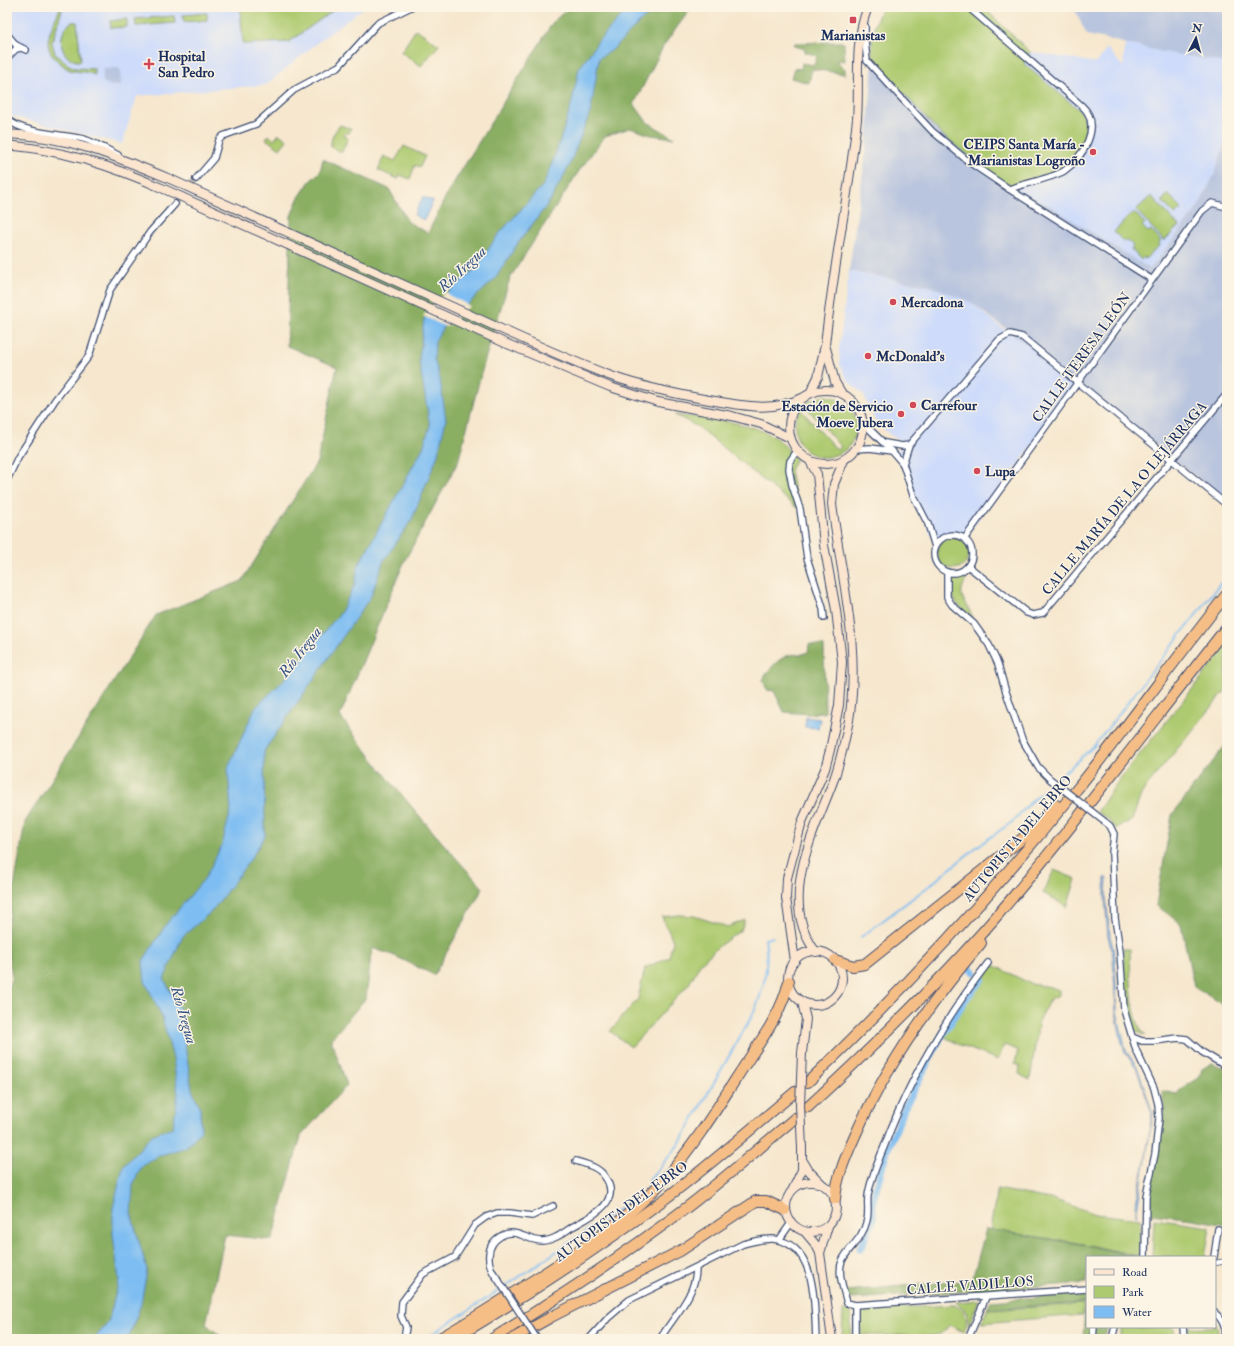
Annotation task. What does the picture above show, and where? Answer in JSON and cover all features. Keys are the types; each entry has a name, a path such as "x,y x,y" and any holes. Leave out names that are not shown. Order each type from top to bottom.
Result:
{"highway":[{"name":"AUTOPISTA DEL EBRO","path":"808,1082 888,1004 968,918 1073,794 1227,594"},
{"path":"808,1107 875,1045 971,945 1072,825 1227,627"},
{"path":"835,960 853,966 865,964 1027,835 1066,793 1176,660"},
{"path":"835,1199 836,1182 857,1131 878,1089 907,1040 944,988 1051,857 1137,742"},
{"path":"438,1339 570,1256 612,1227 668,1176 693,1143 762,1038 783,1003 788,981"},
{"name":"AUTOPISTA DEL EBRO","path":"453,1339 539,1287 625,1228 708,1165 795,1092"},
{"path":"492,1339 556,1300 691,1205 795,1118"},
{"path":"512,1339 551,1317 680,1251 756,1202 766,1201 786,1210"}],"main road":[{"path":"810,393 818,377 825,345 856,119 857,53 860,32 867,10"},
{"path":"7,134 72,142 123,158 590,368 658,390 748,406 770,407 787,405 810,393 828,390 841,392"},
{"path":"7,145 38,148 74,155 110,166 164,188 505,343 610,388 658,402 732,416 754,422 790,438"},
{"path":"816,952 807,939 802,926 799,893 800,878 808,846 834,779 844,747 850,713 854,670 850,621 832,504 834,484 844,460 856,449 862,437 864,423 855,403 841,392 835,382 825,345"},
{"path":"795,961 786,898 787,878 802,822 825,769 830,750 839,705 842,662 836,610 824,545 817,474 810,461 797,451 790,438 789,420 794,408 802,398"},
{"path":"810,461 830,464 844,460"},
{"path":"802,1002 815,1005 828,1002 839,990 842,974 835,960 826,954 816,952 806,953 795,961 789,971 788,981 791,991 802,1002 806,1019 802,1053 800,1105 803,1161 802,1170 788,1196 786,1210 791,1223 805,1232 816,1245 820,1253 832,1339"},
{"path":"806,1019 815,1005"},
{"path":"803,1161 809,1171 830,1191 835,1199 834,1216 828,1226 820,1253"},
{"path":"792,1190 797,1186 810,1182 824,1186"},
{"path":"805,1232 817,1232 828,1226"}],"street":[{"path":"197,178 214,158 219,140 223,136 256,124 294,90 339,66 378,23 410,7"},
{"path":"968,7 1085,110 1092,132 1082,152 1064,172 1009,189"},
{"path":"867,10 864,41 867,61 932,131 969,162 1152,280"},
{"path":"7,34 23,49 7,58"},
{"path":"12,54 14,49 13,41"},
{"path":"7,119 18,126 83,139 100,144 123,158"},
{"name":"CALLE TERESA LEÓN","path":"965,538 1202,211 1212,203 1226,206"},
{"path":"7,480 18,457 55,400 89,356 110,290 150,232 175,204"},
{"path":"903,464 909,445 999,340 1010,334 1022,337 1078,382 1171,461 1227,505"},
{"name":"CALLE MARÍA DE LA O LEJÁRRAGA","path":"968,566 1027,613 1038,615 1048,609 1227,394"},
{"path":"864,423 903,464 913,495 922,509 932,534 935,547 934,559 936,564 947,573 961,572 968,566 973,554 972,548 965,538 954,534 945,536 932,534"},
{"path":"885,444 902,446 909,445"},
{"path":"856,449 870,448 892,451"},
{"path":"797,451 790,461 789,468 792,485 800,509 807,558 823,608 824,618"},
{"path":"935,547 945,536"},
{"path":"947,573 947,597 952,605 974,624 989,645 998,664 1022,739 1038,767 1050,779 1110,826 1114,834 1112,852 1115,918 1120,952 1124,1010 1136,1050 1154,1088 1158,1104 1159,1118 1156,1154 1146,1196 1145,1256"},
{"path":"855,1339 855,1305 847,1303 841,1274 842,1262 857,1244 864,1230 867,1220 868,1196 892,1126 928,1050 953,1011 988,963"},
{"path":"1132,1037 1142,1041 1178,1038 1187,1039 1202,1052 1227,1067"},
{"path":"537,1339 497,1278 490,1262 489,1251 496,1239 502,1235 517,1233 535,1240 547,1240 600,1212 607,1203 610,1192 607,1180 603,1173 591,1166 576,1161"},
{"path":"404,1339 406,1328 402,1316 402,1302 423,1274 455,1257 475,1225 486,1217 497,1213 532,1216 553,1206"},
{"path":"779,1240 791,1223"},
{"path":"1214,1256 1218,1229"},
{"path":"589,1339 608,1318 629,1300 696,1269 743,1244 762,1239 779,1240 795,1248 802,1256 809,1270 813,1295 816,1339"},
{"path":"1216,1262 1227,1261"},
{"path":"660,1339 692,1289 696,1280 696,1269"},
{"name":"CALLE VADILLOS","path":"855,1305 1086,1289"},
{"path":"968,1339 986,1297"},
{"path":"1216,1314 1222,1320 1225,1328 1223,1339"},
{"path":"1093,1339 1094,1328"},
{"path":"1112,1339 1115,1328"},
{"path":"1182,1328 1184,1339"}],"shaded area":[{"name":"Hospital San Pedro","path":"7,7 365,7 317,43 266,85 137,96 122,144 7,115"},
{"name":"CEIPS Santa María - Marianistas Logroño","path":"882,7 983,7 1030,52 1097,63 1107,48 1123,67 1125,44 1227,63 1227,135 1215,173 1197,209 1150,270 1050,206 1017,191 1017,184 1012,185 1001,181 940,133 873,60 870,46 871,37"},
{"path":"1073,7 1227,7 1227,63 1163,52 1087,35"},
{"path":"873,60 940,133 1001,181 1017,191 1050,206 1150,269 1197,209 1215,173 1227,136 1227,502 1078,382 970,302 933,287 849,271 867,144"},
{"path":"103,69 120,69 121,85 112,86 103,82"},
{"path":"849,271 933,287 970,302 1010,334 1022,337 1078,382 965,538 954,534 947,535 937,542 933,540 907,476 892,451 909,445 890,435 875,420 863,394 848,381 840,365 839,350"}],"green space":[{"path":"60,7 63,7 52,42 55,54 74,68 94,69 95,75 70,70 52,55 48,42 49,35"},
{"path":"240,7 338,7 289,42 243,44"},
{"path":"574,7 692,7 664,45 634,104 647,122 674,138 651,135 630,128 605,136 579,171 510,278 484,363 458,462 405,560 340,716 409,804 483,888 434,975 395,956 372,948 366,998 331,1039 347,1085 301,1136 272,1240 225,1235 206,1324 224,1339 7,1339 7,1181 11,1166 7,1099 7,991 12,977 7,949 7,929 25,822 156,615 242,581 317,462 337,367 287,346 291,216 298,199 310,181 320,172 323,159 389,189 408,222 428,233 448,192 553,22 565,11"},
{"path":"882,7 983,7 1030,52 1024,64 1082,112 1088,131 1087,140 1083,146 1063,166 1050,174 1012,185 1001,181 940,133 873,60 873,33"},
{"path":"207,13 207,20 184,22 183,15"},
{"path":"174,16 175,23 136,26 135,19"},
{"path":"127,19 127,27 111,28 110,21"},
{"path":"72,22 77,22 81,61 68,57 62,46 63,33"},
{"path":"416,29 439,45 421,66 401,52"},
{"path":"795,43 844,43 845,61 836,60 845,69 845,74 812,69 809,83 791,78 794,68 801,69 802,63 814,65 817,56 805,52 805,49 794,46"},
{"path":"340,125 351,129 349,133 345,133 344,135 348,138 342,152 331,147 332,138"},
{"path":"279,134 287,140 280,149 266,139 269,135 274,140"},
{"path":"404,146 425,156 420,167 415,165 410,179 400,175 398,179 378,170 384,156 395,161"},
{"path":"1168,194 1182,208 1175,215 1162,201"},
{"path":"1151,196 1179,226 1164,241 1136,210"},
{"path":"1135,213 1145,224 1142,226 1148,232 1151,230 1161,241 1159,243 1160,245 1145,259 1144,257 1141,260 1131,249 1133,246 1127,240 1124,242 1114,232 1131,214 1132,215"},
{"path":"826,396 835,398 848,407 853,413 856,420 855,436 846,450 835,455 821,457 809,453 801,445 796,434 795,422 800,410 810,401","holes":["806,407 841,447 837,450 802,411"]},
{"path":"675,415 736,423 760,430 778,440 796,459 790,470 797,508 698,427"},
{"path":"950,537 956,537 966,544 969,553 968,559 962,566 956,569 950,569 940,562 937,556 937,550 944,540"},
{"path":"968,576 962,590 962,594 972,618 956,603 950,589 954,579"},
{"path":"809,644 824,646 825,713 820,712 809,714 784,712 774,691 767,690 763,680 770,669 778,661 786,656 808,652"},
{"path":"1227,646 1226,690 1145,788 1132,820 1115,829 1108,819 1097,812 1119,780"},
{"path":"1227,743 1227,1007 1194,987 1181,924 1156,905 1172,815"},
{"path":"1054,870 1076,879 1067,907 1043,893"},
{"path":"679,915 694,916 728,927 745,920 741,930 719,946 700,964 689,984 631,1047 610,1031 638,999 645,968 669,957 673,941 662,917"},
{"path":"1123,949 1130,949 1132,995 1136,1019 1140,1029 1146,1036 1134,1030 1128,1011"},
{"path":"993,965 1031,984 1051,987 1059,990 1059,995 1050,999 1039,1020 1030,1080 1019,1074 1020,1066 1015,1063 1018,1050 1004,1045 998,1060 960,1045 943,1036"},
{"path":"1212,1063 1227,1069 1227,1225 1151,1214 1148,1210 1149,1197 1163,1125 1164,1113 1162,1091 1177,1094 1181,1089 1199,1078 1202,1069"},
{"path":"997,1189 1055,1200 1096,1214 1140,1219 1139,1256 1079,1243 990,1230"},
{"path":"1154,1219 1210,1227 1205,1256 1152,1256"},
{"path":"986,1229 1087,1245 1133,1256 1086,1256 1086,1283 852,1299 847,1297 846,1291 972,1280"},
{"path":"1086,1293 1086,1328 1107,1328 1105,1339 1083,1339 1085,1303 987,1309 991,1301"},
{"path":"979,1300 969,1325 967,1312 956,1302"},
{"path":"1083,1304 1083,1315 981,1323 987,1310"},
{"path":"954,1305 964,1312 966,1324 964,1332 949,1325 943,1333 933,1336 861,1335 861,1313 864,1310"},
{"path":"851,1310 851,1339 842,1339 843,1311"},
{"path":"1216,1325 1218,1330 1216,1339 1190,1339 1188,1328 1216,1328"},
{"path":"1122,1328 1174,1328 1175,1339 1119,1339"}],"water":[{"path":"630,7 666,7 644,18 611,51 599,58 591,110 569,166 550,201 518,243 495,279 443,327 435,341 434,359 440,379 446,420 437,457 412,519 383,562 371,596 264,751 265,836 250,860 212,911 182,937 164,979 179,1008 192,1090 200,1107 201,1131 186,1147 158,1156 141,1167 133,1185 131,1213 147,1270 141,1304 128,1339 94,1339 108,1323 119,1280 113,1234 113,1208 123,1167 152,1135 173,1127 178,1094 173,1058 162,1017 145,981 143,961 167,923 205,878 222,845 231,810 228,768 255,708 288,676 341,612 355,584 358,566 423,448 430,426 419,360 424,319 447,293 475,269 498,235 544,184 571,106 579,69 599,40"},
{"path":"423,197 433,201 424,220 414,215"},
{"path":"806,717 820,719 818,728 805,727"},
{"path":"1105,878 1107,878 1106,897 1110,936 1115,957 1117,1012 1126,1051 1137,1066 1153,1114 1147,1148 1152,1113 1136,1067 1125,1052 1121,1039 1116,1012 1113,957 1108,936"},
{"path":"1145,1164 1136,1216 1136,1203"}],"pier":[{"path":"445,292 470,306 446,327 423,316"}],"waterway":[{"path":"861,937 929,886 978,846 1012,822 1031,802 1094,746 1227,575"},
{"path":"649,1181 679,1144 753,1014 765,977 767,958 765,939 773,937"},
{"path":"970,969 974,972"},
{"path":"942,1036 966,999 982,979"},
{"path":"860,1249 873,1221 873,1199 887,1151 905,1107 939,1041"},
{"path":"424,1339 509,1284 632,1200"}],"tunnel":[{"path":"175,204 196,179"},
{"path":"1064,796 1069,790"}],"place":[{"name":"Marianistas","path":"853,20"},
{"name":"Hospital San Pedro","path":"149,64"},
{"name":"CEIPS Santa María - Marianistas Logroño","path":"1093,152"},
{"name":"Mercadona","path":"893,302"},
{"name":"McDonald's","path":"868,356"},
{"name":"Carrefour","path":"913,405"},
{"name":"Estación de Servicio Moeve Jubera","path":"901,414"},
{"name":"Lupa","path":"977,471"}],"water label":[{"name":"Río Iregua","path":"462,269"},
{"name":"Río Iregua","path":"300,652"},
{"name":"Río Iregua","path":"184,1015"}]}
